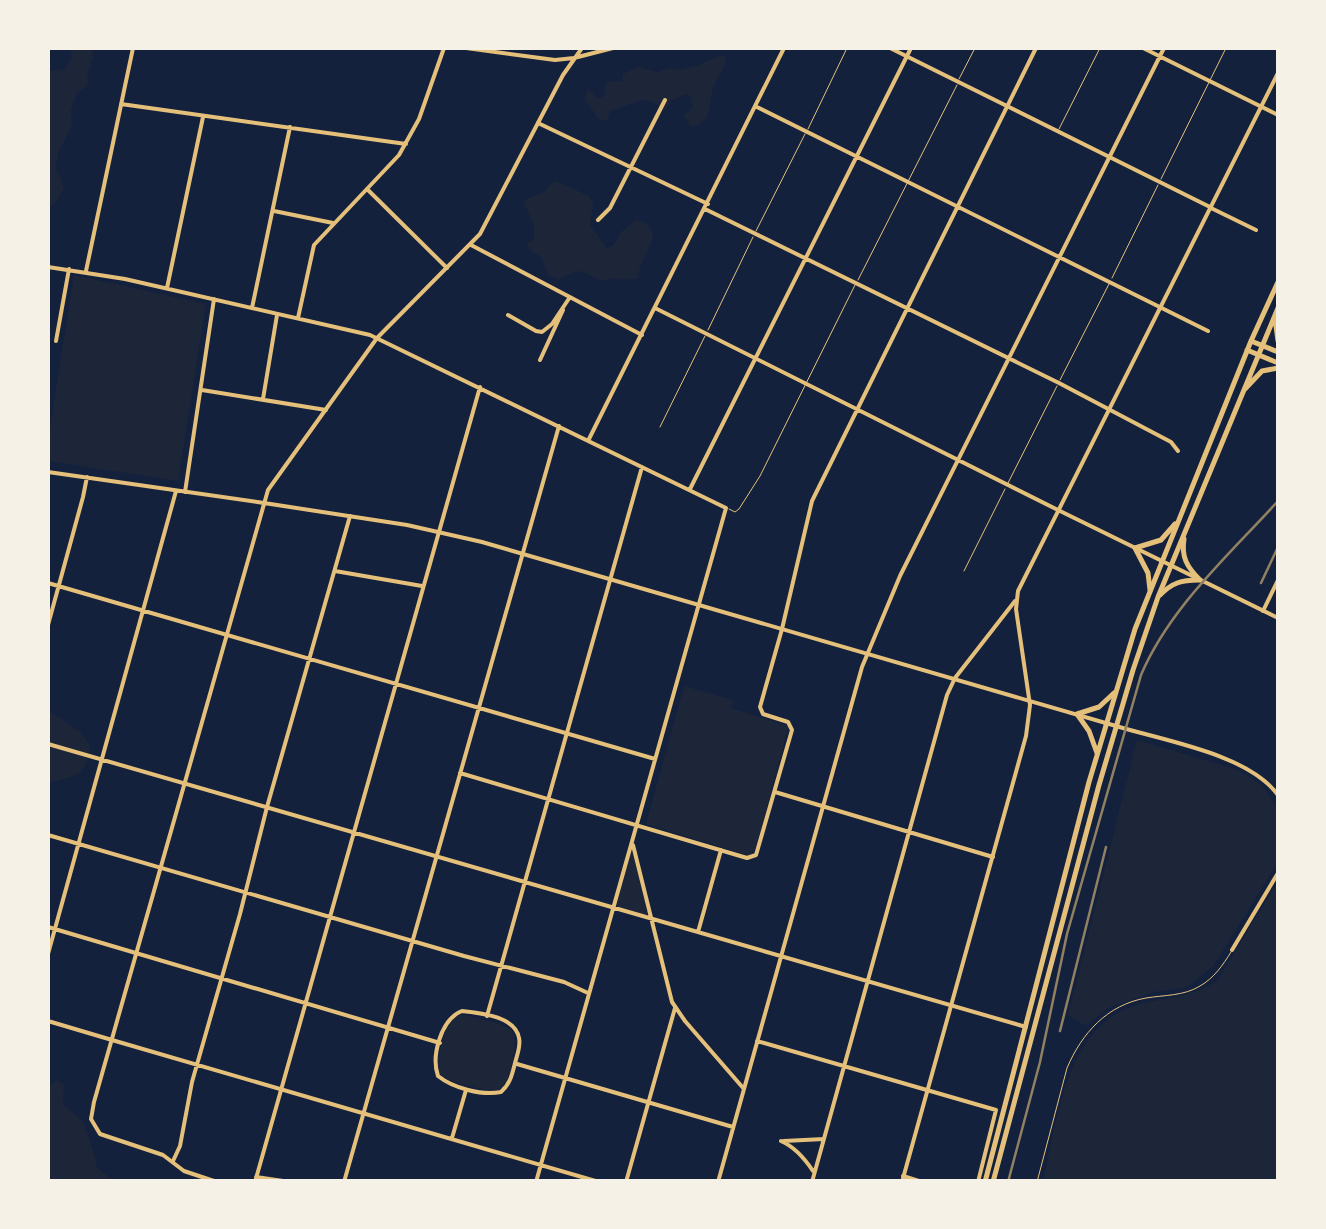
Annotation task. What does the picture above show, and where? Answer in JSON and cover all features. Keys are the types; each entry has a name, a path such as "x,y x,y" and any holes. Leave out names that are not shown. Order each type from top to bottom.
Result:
{"main road":[{"path":"981,1182 1097,753 1135,629 1175,524 1278,282"},
{"path":"993,1182 1116,726 1158,597 1278,308"},
{"path":"1275,316 1278,340"},
{"path":"1251,341 1278,352"},
{"path":"1247,350 1278,366"},
{"path":"1242,392 1262,372 1278,366"},
{"path":"1150,593 1148,573 1135,548 1161,540 1175,524"},
{"path":"1186,528 1182,551 1188,568 1200,580"},
{"path":"1158,597 1172,584 1200,580"},
{"path":"1097,753 1077,714 1099,707 1116,691"}],"street":[{"path":"86,271 133,48"},
{"path":"298,318 314,245 399,156 419,119 444,48"},
{"path":"466,48 555,60 613,48"},
{"path":"217,1182 184,1171 154,1152 104,1136 94,1128 92,1112 268,490 377,338 471,245 582,48"},
{"path":"589,440 784,48"},
{"path":"890,48 1256,230"},
{"path":"690,490 910,48"},
{"path":"460,773 754,858 792,726 763,714 760,709 812,501 1036,48"},
{"path":"1143,48 1278,115"},
{"path":"718,1182 862,668 900,576 1164,48"},
{"path":"812,1182 955,678 1016,601 1025,576 1278,72"},
{"path":"598,220 610,208 665,100"},
{"path":"122,104 406,144"},
{"path":"755,106 1208,330"},
{"path":"168,288 204,116"},
{"path":"538,123 1059,383 1170,442 1178,450"},
{"path":"252,308 290,127"},
{"path":"367,189 447,268"},
{"path":"272,210 333,224"},
{"path":"471,245 642,335"},
{"path":"48,267 168,288 364,333 726,508 536,1182"},
{"path":"56,341 68,269"},
{"path":"508,315 542,332 570,297"},
{"path":"540,360 570,297"},
{"path":"185,492 214,299"},
{"path":"655,308 1278,618"},
{"path":"263,399 278,313"},
{"path":"290,1182 256,1179 480,386"},
{"path":"201,390 326,410"},
{"path":"344,1182 560,425"},
{"path":"487,1016 643,466"},
{"path":"48,472 438,531 522,553 1246,766 1278,796"},
{"path":"48,625 87,477"},
{"path":"48,954 176,490"},
{"path":"172,1162 180,1146 197,1064 266,807 350,516"},
{"path":"335,571 422,586"},
{"path":"1264,611 1278,580"},
{"path":"48,582 655,759"},
{"path":"922,1182 903,1179 1026,736 1029,700 1016,601"},
{"path":"48,744 1026,1026"},
{"path":"774,792 993,857"},
{"path":"48,835 564,982 588,993"},
{"path":"632,840 676,1008 744,1089"},
{"path":"698,932 721,850"},
{"path":"1232,950 1278,873"},
{"path":"48,927 440,1042"},
{"path":"626,1182 676,1008"},
{"path":"456,1013 487,1016 512,1024 520,1039 510,1081 505,1090 492,1094 440,1078 435,1067 448,1020 456,1013"},
{"path":"48,1021 600,1182"},
{"path":"757,1041 996,1110 981,1182"},
{"path":"515,1063 734,1127"},
{"path":"452,1138 466,1088"},
{"path":"814,1173 802,1156 780,1141 824,1138"}],"lane":[{"path":"660,427 848,48"},
{"path":"726,508 737,511 750,494 975,48"},
{"path":"1057,132 1100,48"},
{"path":"964,571 1226,48"},
{"path":"1037,1182 1067,1068 1090,1028 1126,1004 1196,989 1220,970 1232,950"}],"shaded area":[{"path":"72,48 92,48 87,75 90,80 77,92 71,110 72,125 59,151 55,169 64,188 54,205 48,206 48,71 65,69"},
{"path":"726,56 726,60 714,86 708,115 692,127 684,115 693,107 690,95 671,101 666,110 642,100 610,111 607,121 600,120 585,100 589,89 601,98 606,82 622,81 623,74 638,67 657,72 678,70"},
{"path":"556,181 589,196 593,203 590,225 606,248 613,246 621,232 636,220 646,223 653,232 638,278 602,281 576,272 559,280 547,274 542,258 527,243 534,239 534,226 524,202"},
{"path":"74,275 206,304 178,481 48,461 48,439"},
{"path":"684,686 733,700 731,708 788,728 752,854 646,824"},
{"path":"48,710 80,732 90,746 86,764 78,774 48,783"},
{"path":"1137,740 1238,770 1262,785 1278,809 1278,862 1214,965 1188,987 1154,992 1108,1008 1086,1026 1068,1015"},
{"path":"631,845 648,916 616,906"},
{"path":"1278,881 1278,1181 1043,1181 1060,1104 1080,1054 1094,1032 1113,1016 1137,1005 1187,994 1218,980"},
{"path":"456,1016 502,1025 514,1034 514,1056 507,1078 502,1087 492,1092 440,1073 438,1062 449,1025"},
{"path":"57,1080 64,1085 63,1104 84,1124 97,1168 115,1181 48,1181 48,1086"}],"railway":[{"path":"1008,1182 1040,1062 1067,934 1141,675 1184,604 1278,501"},
{"path":"1261,583 1278,547"},
{"path":"1060,1031 1106,847"}]}
